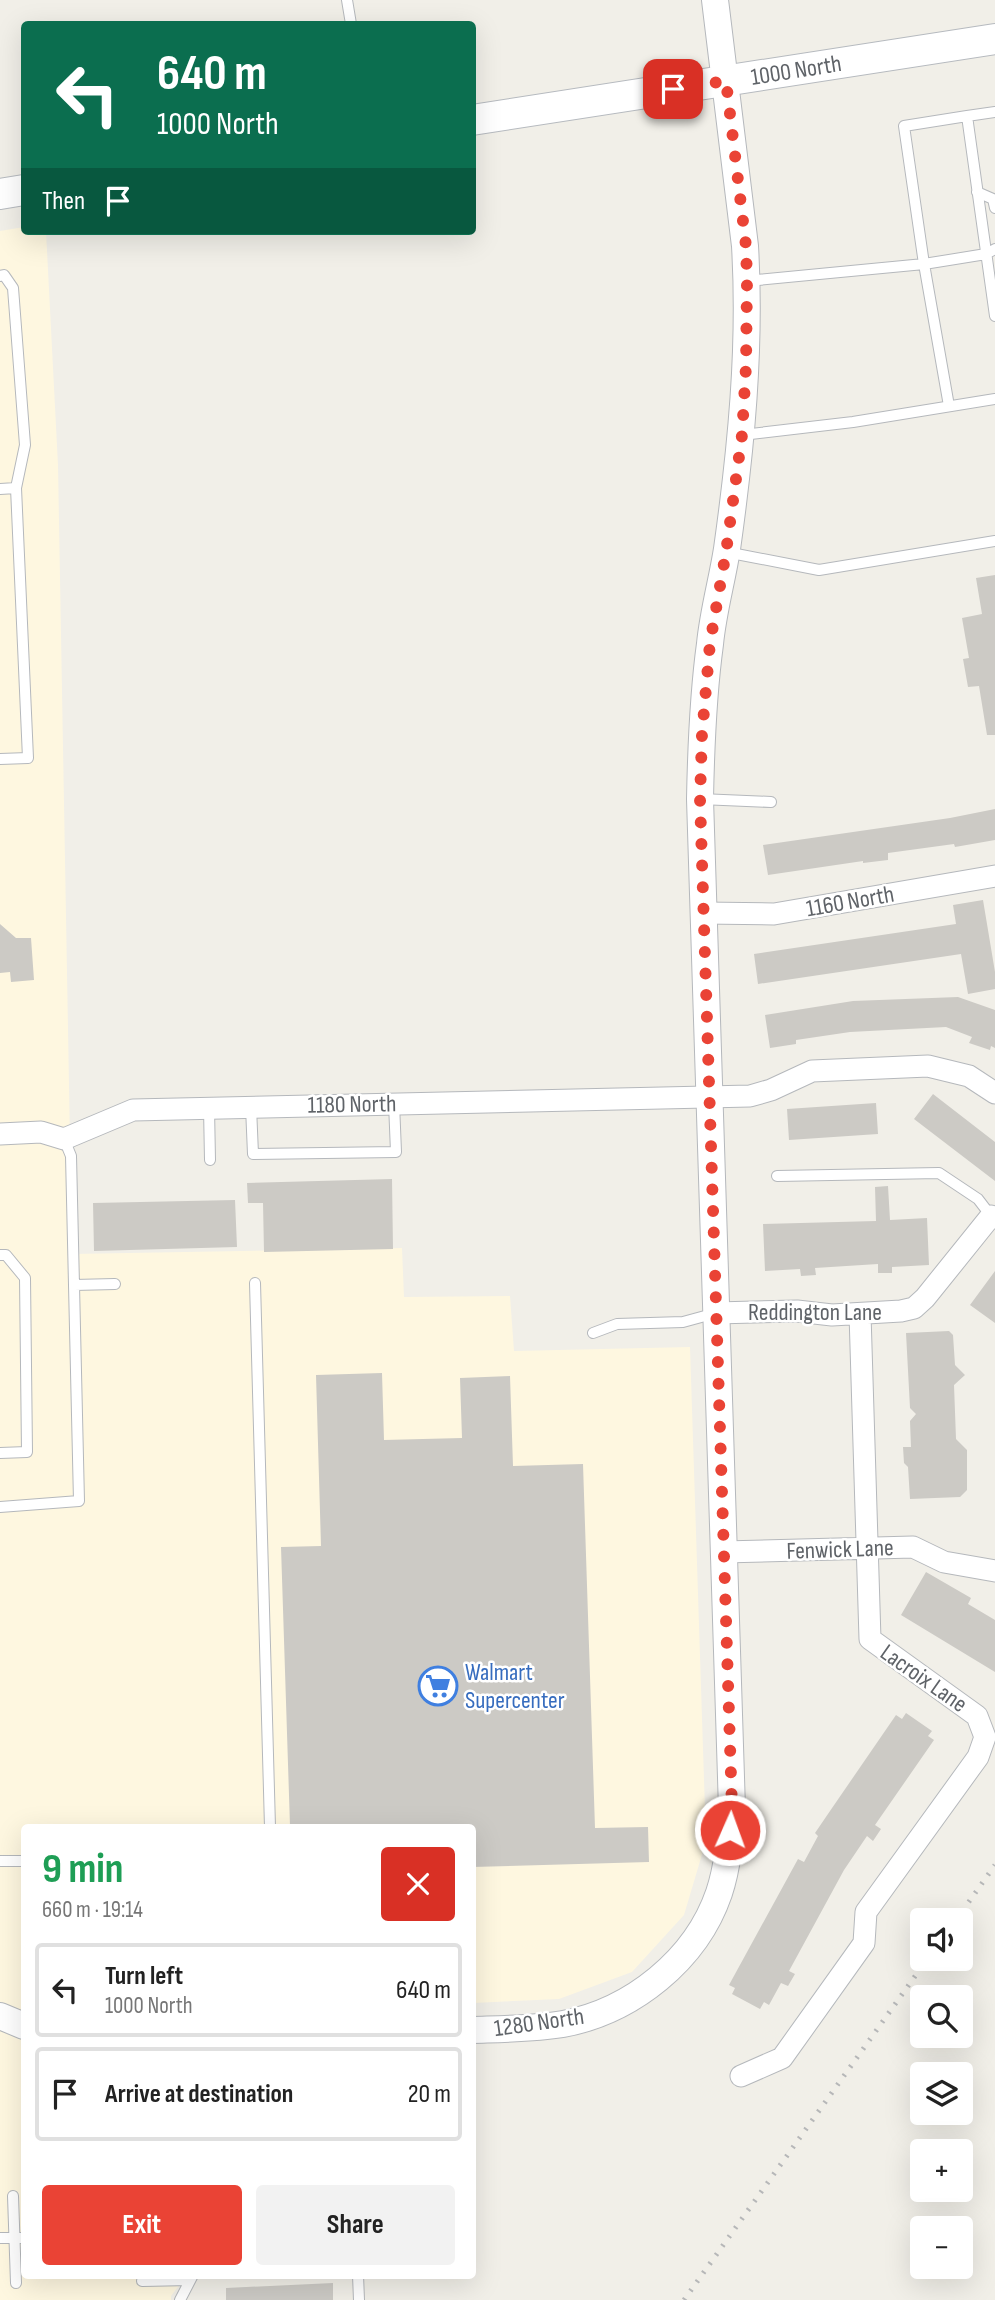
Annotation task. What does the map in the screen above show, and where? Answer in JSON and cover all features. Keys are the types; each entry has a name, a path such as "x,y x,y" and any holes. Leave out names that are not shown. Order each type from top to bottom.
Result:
{"main road":[{"name":"1000 North","path":"476,119 995,38"},
{"path":"0,194 21,190"}],"street":[{"name":"1280 North","path":"476,2030 565,2024 601,2013 643,1991 674,1967 698,1934 719,1893 729,1851 732,1808 700,799 702,734 710,643 742,435 747,281 746,246 715,0"},
{"name":"1160 North","path":"704,914 774,914 995,876"},
{"name":"1180 North","path":"64,1139 133,1110 750,1096 771,1090 812,1071 928,1066 969,1076 995,1093"},
{"path":"0,1133 41,1132 64,1139"},
{"name":"Reddington Lane","path":"716,1312 797,1311 831,1315 914,1308 993,1217"},
{"name":"Lacroix Lane","path":"741,2076 782,2058 864,1943 866,1912 978,1757 985,1737 977,1716 870,1639 860,1314"},
{"name":"Fenwick Lane","path":"723,1552 913,1547 944,1562 995,1571"},
{"path":"0,2016 21,2025"}],"lane":[{"path":"347,0 350,21"},
{"path":"949,406 924,264 904,126 995,112"},
{"path":"967,116 977,192 991,252 995,316"},
{"path":"977,192 993,199 995,208"},
{"path":"747,281 924,264 991,252"},
{"path":"0,276 4,275 13,288 25,444 16,488 28,758 0,759"},
{"path":"742,435 853,422 995,399"},
{"path":"0,489 16,488"},
{"path":"726,552 820,570 995,541"},
{"path":"700,799 771,802"},
{"path":"251,1107 253,1154 396,1152 394,1103"},
{"path":"209,1108 210,1160"},
{"path":"0,1507 79,1501 71,1156 64,1139"},
{"path":"777,1177 939,1173 978,1199 993,1217"},
{"path":"0,1255 6,1255 25,1278 27,1452 0,1453"},
{"path":"255,1283 271,1824"},
{"path":"74,1285 115,1284"},
{"path":"593,1333 617,1324 683,1322 716,1312"},
{"path":"0,1861 21,1861"},
{"path":"13,2196 20,2238 16,2283"},
{"path":"0,2238 20,2238"},
{"path":"142,2281 166,2279"},
{"path":"180,2300 190,2279"},
{"path":"358,2279 359,2300"}],"shaded area":[{"path":"21,228 21,235 46,235 58,465 72,1254 402,1248 404,1297 510,1296 514,1351 690,1347 706,1841 684,1915 632,1972 559,1999 476,2003 476,1824 21,1824 21,2279 184,2279 171,2300 0,2300 0,231"}],"building":[{"path":"995,575 995,735 987,735 979,686 968,687 963,659 969,658 962,618 982,614 976,578"},
{"path":"995,809 995,840 955,847 954,844 888,853 888,860 863,861 768,875 763,845"},
{"path":"983,900 995,972 995,989 968,994 961,954 758,984 754,954 956,924 953,905"},
{"path":"0,924 16,938 31,938 34,980 11,982 10,972 0,973"},
{"path":"958,997 995,1010 995,1048 991,1046 990,1050 969,1043 972,1037 946,1027 850,1032 796,1040 796,1044 770,1048 765,1015 853,1001"},
{"path":"933,1094 995,1142 995,1181 914,1119"},
{"path":"876,1103 878,1134 789,1140 787,1109"},
{"path":"392,1179 393,1249 264,1252 263,1203 248,1203 247,1183"},
{"path":"888,1186 890,1220 927,1218 929,1265 892,1267 892,1273 878,1273 878,1264 815,1268 816,1275 801,1276 800,1269 765,1271 763,1224 876,1221 875,1187"},
{"path":"235,1200 237,1247 94,1251 93,1203"},
{"path":"995,1271 995,1323 970,1305"},
{"path":"949,1331 953,1335 955,1365 965,1375 954,1385 956,1439 967,1450 967,1490 960,1497 910,1499 908,1467 904,1463 903,1447 911,1447 910,1421 916,1414 910,1408 906,1333"},
{"name":"Walmart Supercenter","path":"382,1373 384,1440 462,1438 460,1378 510,1376 513,1466 583,1464 595,1828 648,1827 649,1862 476,1867 476,1824 290,1824 281,1547 321,1546 316,1375"},
{"path":"926,1572 971,1598 968,1604 995,1620 995,1672 901,1615"},
{"path":"906,1713 932,1731 928,1736 934,1740 875,1825 881,1829 873,1841 867,1836 844,1870 789,1971 795,1974 788,1986 781,1983 769,2005 764,2002 760,2009 732,1994 735,1988 729,1985 798,1859 804,1862 818,1836 815,1833 896,1715 902,1719"},
{"path":"333,2283 333,2300 226,2300 226,2288"}],"railway":[{"path":"965,1908 995,1865"},
{"path":"684,2300 919,1971"}],"place":[{"name":"Walmart Supercenter","path":"438,1686"}],"route":[{"path":"673,89 726,81 746,246 746,366 742,435 710,643 702,734 700,799 732,1808 730,1830"}]}
